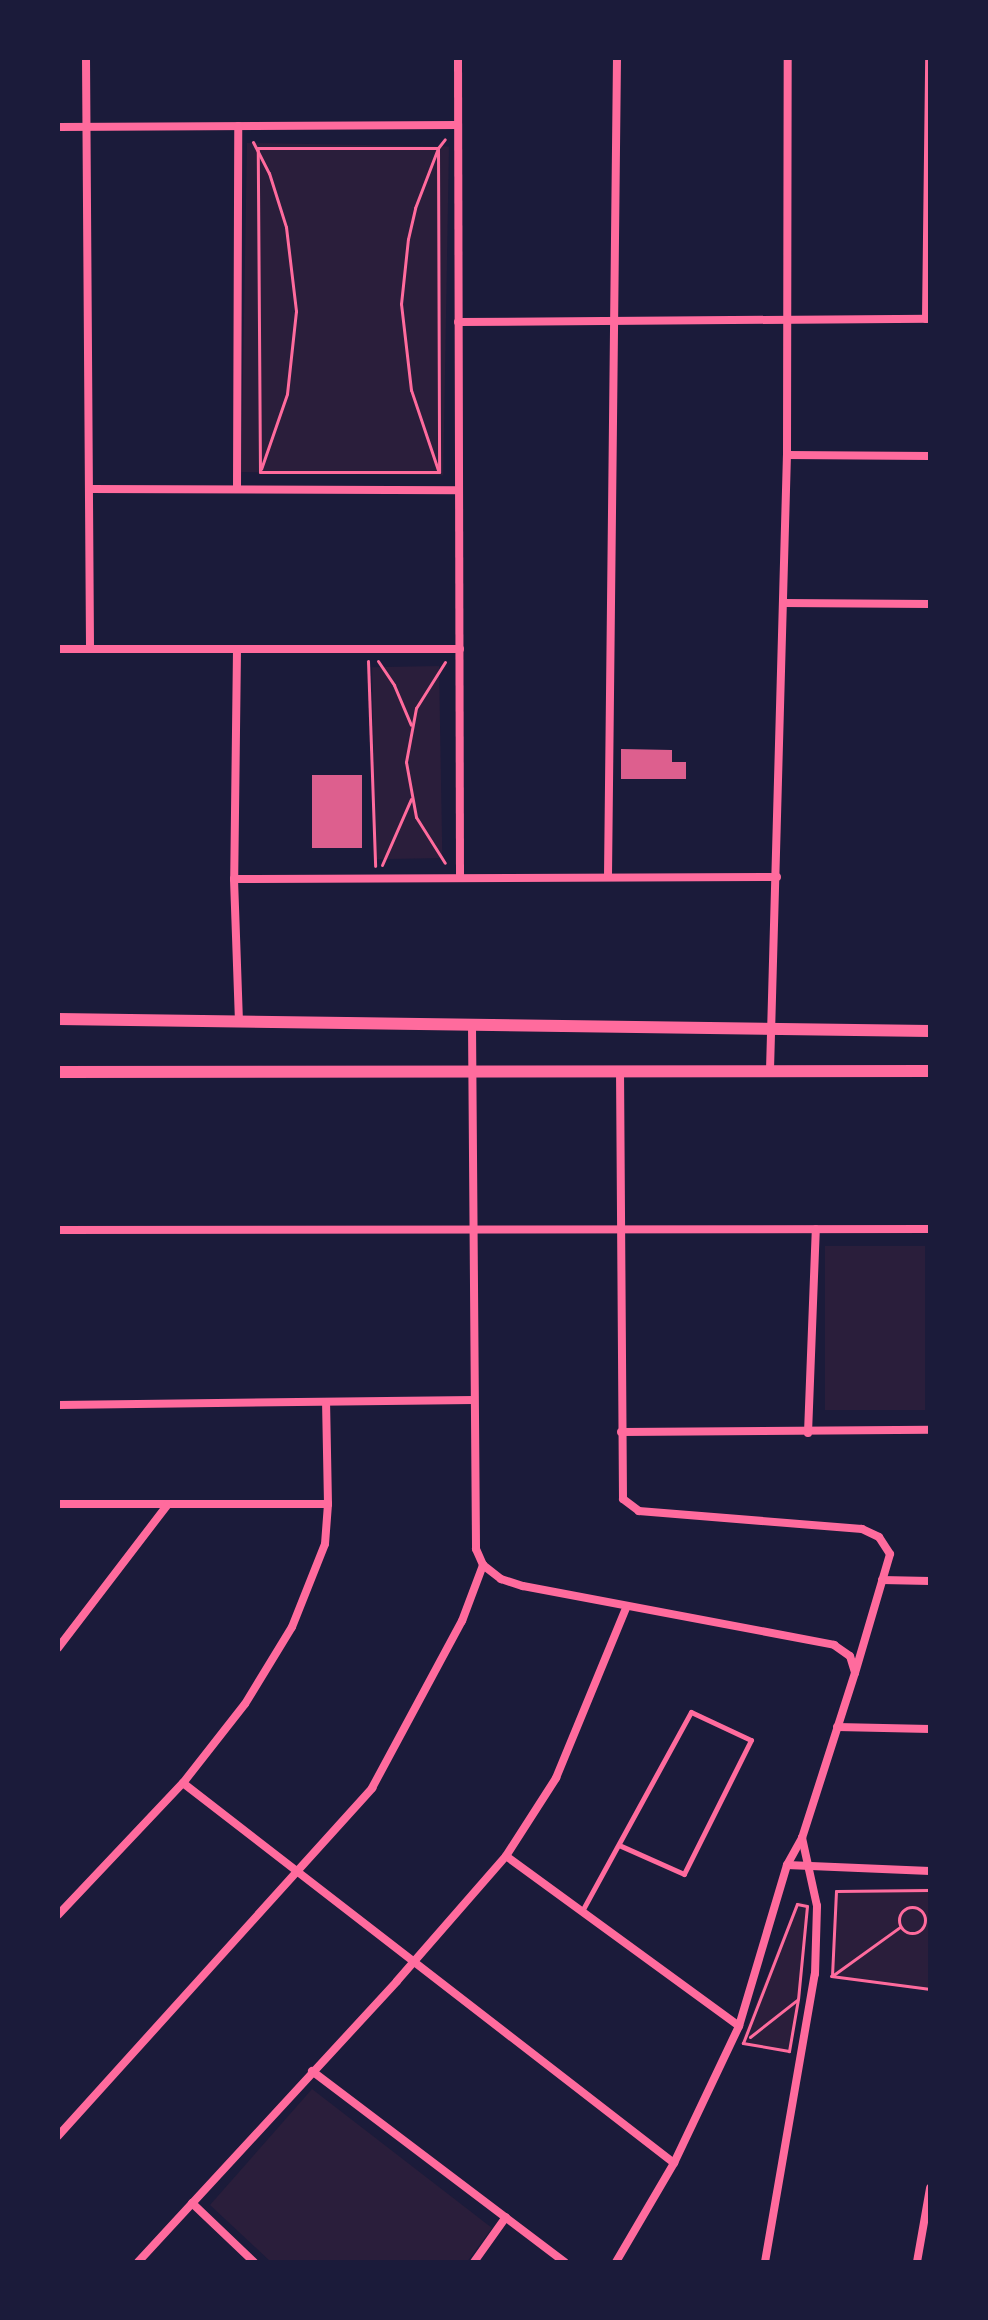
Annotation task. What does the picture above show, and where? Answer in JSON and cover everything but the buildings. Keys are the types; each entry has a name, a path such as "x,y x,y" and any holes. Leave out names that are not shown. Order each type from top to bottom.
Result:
{"street":[{"path":"86,58 90,649"},
{"path":"458,58 460,877"},
{"path":"608,876 617,58"},
{"path":"770,1070 787,455 788,58"},
{"path":"458,322 928,319 929,58"},
{"path":"58,127 458,125"},
{"path":"237,489 238,126"},
{"path":"787,455 930,456"},
{"path":"89,489 459,490"},
{"path":"783,603 930,604"},
{"path":"58,649 460,649"},
{"path":"237,649 234,879 239,1022"},
{"path":"234,879 777,877"},
{"path":"58,1019 930,1031"},
{"path":"472,1025 476,1549 483,1565 501,1579 523,1586 834,1645 850,1656 855,1673"},
{"path":"616,2262 674,2163 739,2026 787,1865 802,1838 890,1554 879,1537 862,1529 632,1509 623,1499 620,1071"},
{"path":"58,1072 930,1071"},
{"path":"808,1433 816,1229"},
{"path":"58,1230 930,1229"},
{"path":"58,1405 474,1400"},
{"path":"58,1915 183,1783 245,1704 292,1627 325,1544 328,1504 326,1402"},
{"path":"621,1432 930,1430"},
{"path":"58,1504 328,1504"},
{"path":"58,1648 168,1504"},
{"path":"58,2136 372,1788 462,1621 483,1565"},
{"path":"882,1580 930,1581"},
{"path":"138,2262 506,1856 556,1778 627,1606"},
{"path":"837,1727 930,1729"},
{"path":"183,1783 674,2163"},
{"path":"765,2262 815,1974 817,1906 802,1838"},
{"path":"506,1856 739,2026"},
{"path":"787,1865 930,1871"},
{"path":"312,2071 565,2262"},
{"path":"917,2262 930,2188"},
{"path":"192,2203 254,2262"},
{"path":"474,2262 506,2217"}],"lane":[{"path":"582,1911 691,1712 751,1740 684,1874 619,1845"}],"path":[{"path":"458,125 438,148 410,229 401,304 411,390 439,472 459,490"},
{"path":"238,126 258,148 286,227 296,311 287,394 260,472"},
{"path":"258,148 438,148"},
{"path":"258,148 260,472"},
{"path":"438,148 439,472"},
{"path":"260,472 439,472"},
{"path":"368,649 394,685 411,725"},
{"path":"368,649 375,878"},
{"path":"460,649 434,676 411,725 406,762 411,799 424,834 460,877"},
{"path":"375,878 411,799"},
{"path":"832,1976 836,1891 930,1890"},
{"path":"732,2040 743,2043 789,2051 798,1999 807,1906 797,1904 743,2043"},
{"path":"909,1907 921,1910 928,1920 915,1933 900,1927 900,1914 909,1907"},
{"path":"832,1976 900,1927"},
{"path":"815,1974 930,1989"},
{"path":"743,2043 798,1999"}],"shaded area":[{"path":"247,143 449,147 443,475 241,472"},
{"path":"439,666 442,858 375,859 372,667"},
{"path":"825,1246 925,1246 925,1410 825,1410"},
{"path":"930,1888 930,1991 831,1977 835,1894 839,1890"},
{"path":"797,1901 808,1904 802,1978 790,2052 740,2044"},
{"path":"312,2089 492,2228 467,2262 271,2262 210,2205"}]}
